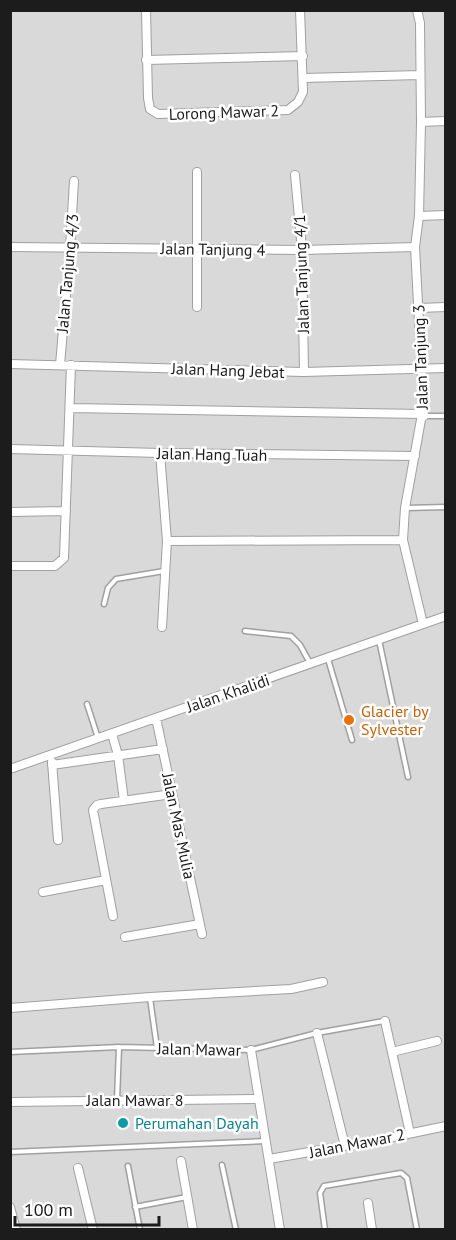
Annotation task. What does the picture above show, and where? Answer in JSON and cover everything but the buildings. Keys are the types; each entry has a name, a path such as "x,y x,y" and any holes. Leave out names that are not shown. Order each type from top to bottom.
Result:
{"street":[{"name":"Lorong Mawar 2","path":"146,10 146,60 150,109 158,114 288,111 298,102 303,92 300,10"},
{"name":"Jalan Tanjung 3","path":"417,10 420,23 421,122 419,216 415,247 423,369 423,415 405,508 403,540 423,624"},
{"path":"146,60 303,56"},
{"path":"304,78 420,75"},
{"path":"421,122 446,121"},
{"path":"196,172 197,306"},
{"name":"Jalan Tanjung 4/1","path":"295,176 302,250 304,372"},
{"name":"Jalan Tanjung 4/3","path":"60,365 74,181"},
{"path":"419,216 446,215"},
{"name":"Jalan Tanjung 4","path":"10,247 302,250 415,247"},
{"path":"419,308 446,307"},
{"name":"Jalan Hang Jebat","path":"10,364 304,372 446,368"},
{"path":"10,566 55,566 64,558 71,365"},
{"path":"70,408 423,415"},
{"name":"Jalan Hang Tuah","path":"10,449 414,456"},
{"path":"160,453 167,541 162,627"},
{"path":"10,512 66,511"},
{"path":"167,541 403,540"},
{"name":"Jalan Khalidi","path":"10,769 446,616"},
{"name":"Jalan Mas Mulia","path":"156,718 202,933"},
{"path":"112,734 124,801"},
{"path":"75,745 78,761"},
{"path":"52,765 163,749"},
{"path":"52,754 58,840"},
{"path":"113,916 93,810 97,805 172,794"},
{"path":"43,892 106,880"},
{"path":"125,937 200,924"},
{"path":"10,1008 291,989 323,982"},
{"path":"385,1021 410,1133"},
{"path":"317,1034 345,1146"},
{"path":"392,1052 437,1041"},
{"path":"251,1050 280,1230"},
{"name":"Jalan Mawar 8","path":"10,1102 259,1099"},
{"name":"Jalan Mawar 2","path":"269,1159 446,1126"},
{"path":"181,1161 193,1230"},
{"path":"78,1168 93,1230"},
{"path":"368,1203 372,1230"},
{"path":"10,1207 16,1230"}],"lane":[{"path":"423,415 446,416"},
{"path":"405,508 446,507"},
{"path":"104,604 108,588 116,579 165,571"},
{"path":"245,631 293,637 310,664"},
{"path":"379,640 408,777"},
{"path":"328,659 352,740"},
{"path":"87,704 98,739"},
{"path":"150,997 157,1048"},
{"name":"Jalan Mawar","path":"10,1052 119,1047 251,1050 385,1021"},
{"path":"117,1100 119,1047"},
{"path":"10,1152 266,1141"},
{"path":"222,1165 236,1230"},
{"path":"128,1166 140,1230"},
{"path":"325,1230 320,1193 324,1186 401,1173 407,1178 417,1230"},
{"path":"135,1207 188,1197"}],"shaded area":[{"path":"11,11 445,11 445,1229 11,1229"}],"place":[{"name":"Glacier by Sylvester","path":"349,720"},
{"name":"Perumahan Dayah","path":"123,1123"}]}
